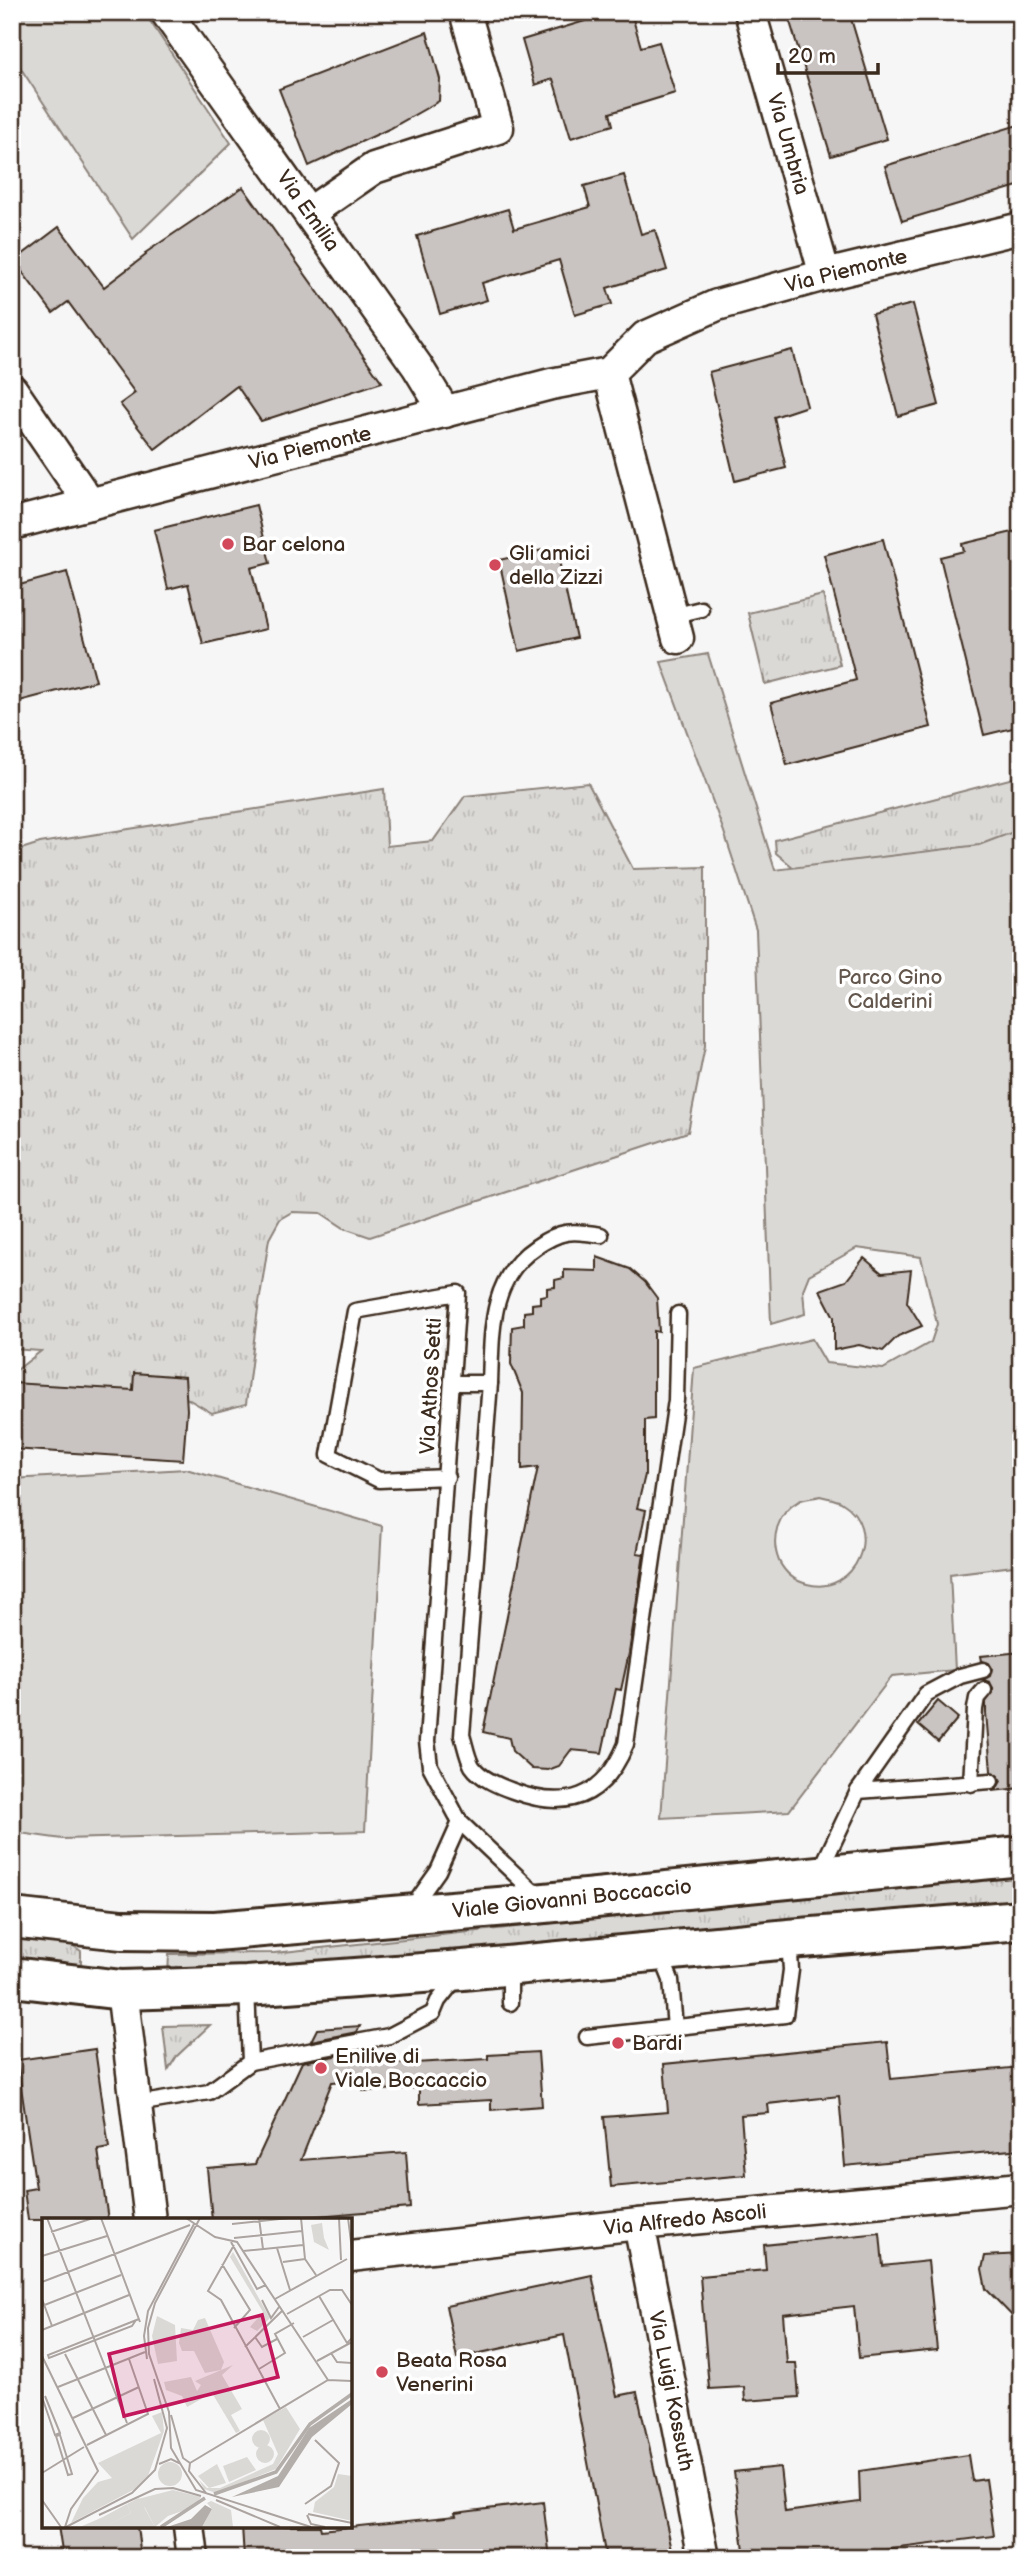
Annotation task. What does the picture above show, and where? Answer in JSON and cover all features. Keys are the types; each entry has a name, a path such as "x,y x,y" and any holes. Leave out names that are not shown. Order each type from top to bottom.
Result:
{"main road":[{"name":"Viale Giovanni Boccaccio","path":"12,1918 122,1930 215,1931 545,1903 1021,1856"},
{"path":"12,1977 122,1990 247,1986 463,1970 1021,1920"},
{"path":"122,1930 122,1990"}],"street":[{"name":"Via Emilia","path":"166,12 422,374 446,412"},
{"path":"309,213 374,168 498,128 465,12"},
{"name":"Via Umbria","path":"750,12 825,275"},
{"name":"Via Piemonte","path":"12,524 551,384 609,373 645,337 717,304 1021,228"},
{"path":"609,373 683,630"},
{"path":"12,390 90,504"},
{"path":"122,1990 150,2218"},
{"name":"Via Alfredo Ascoli","path":"352,2256 639,2224 1021,2188"},
{"name":"Via Luigi Kossuth","path":"639,2224 704,2558"},
{"path":"189,2528 193,2558"}],"lane":[{"path":"601,1236 580,1232 556,1234 523,1256 502,1284 492,1326 490,1383 462,1735 473,1767 493,1784 522,1794 565,1801 585,1794 602,1783 617,1767 626,1744 677,1400 678,1314"},
{"name":"Via Athos Setti","path":"447,1477 379,1480 329,1455 355,1311 457,1293 447,1477 427,1741 430,1766 460,1822 545,1903"},
{"path":"452,1383 490,1383"},
{"path":"818,1875 858,1791 926,1694 961,1676 983,1670"},
{"path":"971,1784 973,1756 980,1725 978,1698 984,1690"},
{"path":"973,1756 989,1754"},
{"path":"858,1791 991,1782"},
{"path":"407,1915 438,1871 460,1822"},
{"path":"587,2037 785,2015 791,1970 789,1939"},
{"path":"659,1951 671,1980 675,2028"},
{"path":"510,1965 510,2003"},
{"path":"137,2104 209,2092 250,2062 389,2036 433,2013 438,2001 463,1970"},
{"path":"247,1986 250,2062"}],"green space":[{"path":"12,12 144,12 231,143 133,239 12,55"},
{"path":"823,595 840,665 765,684 748,613"},
{"name":"Parco Gino Calderini","path":"708,654 775,870 979,845 1021,829 1021,1103 1016,1105 1021,1121 1021,1565 950,1574 955,1670 892,1676 789,1811 661,1818 694,1368 812,1339 826,1363 883,1369 931,1342 937,1324 921,1257 857,1248 809,1275 803,1290 805,1314 771,1324 756,930 724,832 661,662","holes":["820,1496 841,1502 854,1514 861,1528 862,1543 859,1558 851,1571 839,1580 824,1585 807,1584 791,1576 781,1565 775,1544 777,1527 785,1512 801,1500"]},
{"path":"1021,776 1021,874 794,868 776,853 775,840"},
{"path":"588,783 633,869 705,867 705,1046 688,1132 370,1237 344,1228 321,1213 292,1212 280,1219 269,1239 246,1404 212,1413 181,1395 21,1391 13,1373 41,1351 12,1349 12,852 40,843 384,789 387,846 433,841 465,796"},
{"path":"186,1469 382,1526 365,1831 62,1839 12,1832 12,1479"},
{"path":"1021,1875 1021,1904 168,1976 169,1954 274,1953 580,1920 586,1915"},
{"path":"12,1936 67,1942 81,1951 81,1963 76,1966 12,1962"},
{"path":"210,2025 177,2056 168,2070 163,2026"}],"building":[{"path":"585,12 631,12 641,47 659,42 675,93 610,113 613,125 571,138 553,79 535,85 522,40 588,20"},
{"path":"787,12 849,12 887,139 831,156"},
{"path":"427,32 440,79 439,101 391,128 309,166 279,89"},
{"path":"1021,124 1021,185 902,221 885,166"},
{"path":"624,175 641,234 655,230 667,270 607,288 612,304 575,315 559,260 482,283 487,300 440,314 417,236 508,209 514,229 590,207 584,186"},
{"path":"243,187 382,382 261,421 237,386 155,449 120,404 135,393 68,302 53,313 14,261 59,227 104,287 146,255 145,253"},
{"path":"913,304 939,405 898,416 872,314"},
{"path":"792,350 807,406 774,417 786,468 735,481 709,372"},
{"path":"256,505 270,563 251,568 266,629 203,644 188,584 168,589 154,530"},
{"path":"1021,530 1021,726 984,735 940,557 964,551 962,544"},
{"path":"883,539 931,727 787,765 771,703 856,680 824,555"},
{"path":"556,547 576,638 519,651 499,560"},
{"path":"67,572 96,681 12,703 12,587"},
{"path":"597,1257 630,1269 645,1282 657,1298 659,1332 654,1331 654,1419 645,1420 645,1475 637,1508 646,1510 637,1553 644,1554 629,1653 621,1690 616,1689 602,1753 571,1750 559,1766 548,1770 532,1769 512,1751 509,1738 483,1732 538,1467 522,1469 523,1393 511,1364 512,1327 524,1325 524,1312 532,1311 532,1304 540,1303 540,1296 547,1295 547,1288 555,1287 555,1280 564,1278 564,1270 597,1271"},
{"path":"864,1258 882,1273 911,1270 907,1302 922,1326 898,1336 883,1351 859,1345 834,1350 834,1317 820,1290 846,1281"},
{"path":"134,1373 185,1377 187,1410 183,1460 12,1449 12,1383 133,1390"},
{"path":"1021,1652 1021,1788 992,1791 1001,1781 998,1775 991,1771 986,1713 986,1702 993,1693 993,1688 990,1682 983,1680 990,1676 992,1668 989,1663 982,1661 981,1656"},
{"path":"938,1701 958,1718 938,1742 918,1725"},
{"path":"360,2026 357,2032 311,2041 317,2029"},
{"path":"887,2042 891,2079 1021,2067 1021,2149 845,2166 839,2096 768,2104 769,2113 741,2115 746,2175 611,2187 604,2117 668,2112 664,2064"},
{"path":"95,2049 109,2148 98,2150 108,2218 28,2220 24,2190 36,2188 17,2060"},
{"path":"393,2052 395,2064 488,2059 488,2055 538,2052 542,2106 491,2110 491,2100 419,2104 419,2088 363,2091 362,2080 332,2082 301,2160 406,2152 410,2208 294,2218 212,2218 207,2168 255,2164 302,2062 347,2054 346,2056"},
{"path":"880,2233 883,2266 928,2261 937,2350 859,2358 854,2306 783,2314 787,2363 796,2363 799,2397 745,2401 744,2387 709,2389 700,2276 766,2270 764,2245"},
{"path":"1021,2254 1021,2325 986,2289 982,2269 985,2256"},
{"path":"592,2275 617,2396 637,2392 674,2558 606,2558 564,2335 457,2358 446,2306"},
{"path":"968,2455 972,2481 986,2479 994,2536 822,2558 745,2558 734,2472 780,2467 785,2512 860,2502 859,2471"},
{"path":"543,2502 550,2558 244,2558 242,2528 352,2528 456,2516 455,2513"},
{"path":"58,2528 137,2528 141,2558 63,2558"}],"place":[{"name":"Bar celona","path":"228,544"},
{"name":"Gli amici della Zizzi","path":"495,565"},
{"name":"Bardi","path":"618,2043"},
{"name":"Enilive di Viale Boccaccio","path":"321,2068"},
{"name":"Beata Rosa Venerini","path":"382,2372"}]}
